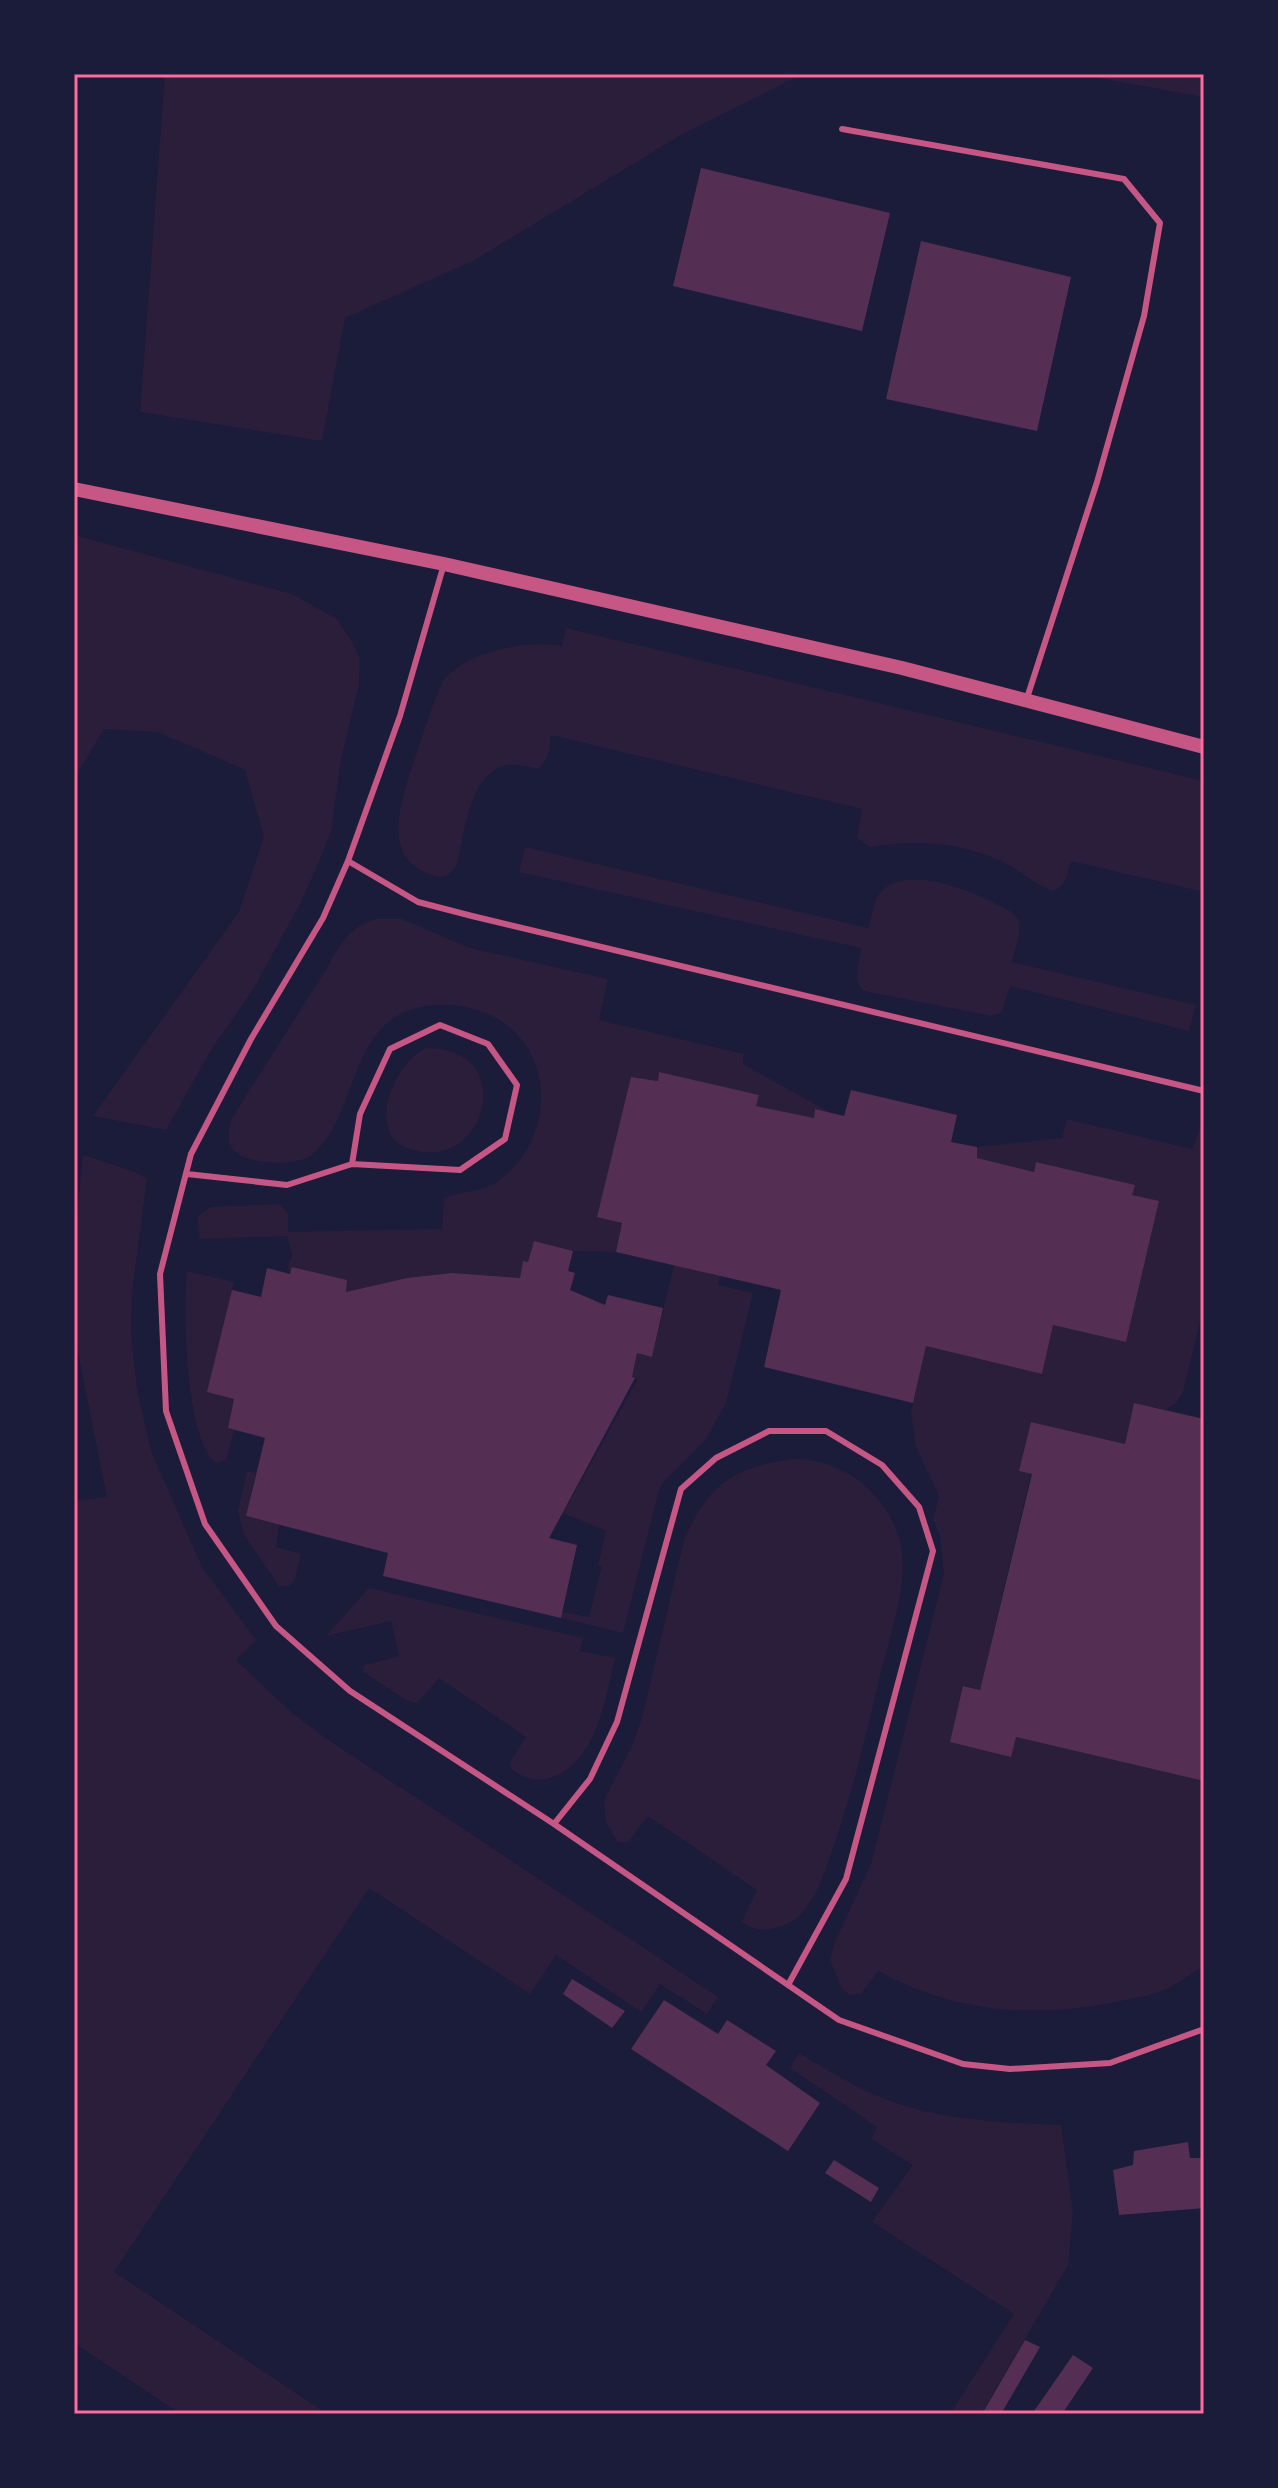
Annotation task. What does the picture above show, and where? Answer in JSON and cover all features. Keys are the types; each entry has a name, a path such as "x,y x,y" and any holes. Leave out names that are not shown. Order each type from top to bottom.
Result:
{"street":[{"path":"74,489 444,564 887,665 1204,747"}],"lane":[{"path":"842,129 1124,179 1160,223 1140,331 1097,482 1026,701"},
{"path":"444,564 400,716 348,861 323,918 251,1039 191,1154 160,1274 166,1411 205,1524 276,1626 350,1691 554,1824 839,2020 963,2064 1010,2069 1110,2063 1204,2029"},
{"path":"348,861 418,902 1204,1091"},
{"path":"187,1174 287,1185 352,1164 460,1170 505,1139 517,1085 488,1044 440,1025 390,1049 360,1114 352,1164"},
{"path":"554,1824 590,1779 617,1722 681,1489 716,1458 769,1431 826,1431 882,1465 919,1507 933,1551 846,1879 788,1985"}],"shaded area":[{"path":"165,74 802,74 681,135 473,261 345,318 322,441 140,412"},
{"path":"1076,74 1204,74 1204,97"},
{"path":"74,535 292,594 337,619 360,658 359,684 341,759 331,831 319,862 254,988 211,1050 166,1130 93,1116 239,912 264,837 245,770 158,732 104,729 74,779"},
{"path":"566,628 1204,781 1204,892 1071,861 1063,884 1051,891 1003,862 955,846 904,843 870,847 857,838 862,809 551,735 548,756 539,769 508,765 495,770 485,779 471,805 457,864 452,871 436,876 414,866 404,854 399,838 401,803 442,683 464,663 497,650 532,644 562,646"},
{"path":"525,847 868,928 878,896 891,884 904,880 938,882 986,899 1009,910 1018,919 1018,941 1012,962 1196,1005 1189,1031 1010,986 1002,1012 992,1016 864,991 857,977 861,948 519,872"},
{"path":"377,919 402,919 470,948 608,979 599,1020 744,1054 743,1064 831,1113 815,1109 814,1118 756,1106 759,1095 659,1073 658,1081 632,1077 598,1216 622,1223 616,1252 573,1251 534,1241 528,1262 523,1261 520,1278 452,1273 407,1278 346,1292 347,1280 292,1267 290,1274 288,1267 292,1256 287,1236 200,1239 197,1217 211,1207 280,1204 288,1214 288,1232 442,1229 444,1199 495,1183 513,1168 527,1149 537,1127 541,1104 540,1082 534,1060 522,1040 496,1018 462,1006 444,1005 406,1012 385,1026 369,1045 327,1138 310,1156 292,1162 257,1161 246,1158 231,1147 228,1136 232,1118 336,952 353,931"},
{"path":"426,1048 456,1054 475,1068 483,1088 482,1110 472,1131 455,1146 432,1153 405,1147 393,1138 387,1126 386,1111 396,1080 415,1055"},
{"path":"1204,1118 1204,1305 1183,1392 1176,1403 1166,1410 1134,1403 1125,1444 1031,1422 1019,1471 1031,1474 980,1690 964,1686 1016,1737 1204,1781 1204,1965 1157,1993 1058,2010 966,2004 936,1996 878,1971 861,1994 849,1995 841,1987 830,1960 834,1944 871,1864 944,1574 940,1536 933,1519 939,1496 916,1447 911,1413 926,1346 1042,1374 1053,1325 1126,1342 1159,1202 1132,1195 1134,1185 1037,1162 1034,1172 977,1158 977,1147 1062,1138 1067,1119 1192,1149"},
{"path":"83,1155 147,1179 132,1292 131,1336 137,1389 151,1451 202,1567 256,1640 236,1660 292,1713 327,1739 718,1997 707,2014 660,1984 641,2012 556,1955 530,1994 369,1888 114,2272 327,2414 181,2414 74,2343 74,1501 107,1497 74,1332 74,1243"},
{"path":"674,1265 720,1276 718,1285 753,1293 726,1403 706,1439 660,1486 623,1633 561,1618 562,1612 589,1617 602,1566 598,1565 606,1531 563,1513 638,1379 632,1377 637,1353 652,1357"},
{"path":"187,1271 234,1282 208,1392 234,1399 228,1428 234,1430 226,1460 216,1463 206,1449 192,1402 186,1343"},
{"path":"792,1459 812,1460 831,1466 864,1485 878,1499 897,1532 902,1552 902,1584 859,1760 823,1877 814,1896 796,1918 772,1929 755,1929 742,1921 757,1890 648,1816 629,1841 617,1841 606,1822 604,1800 632,1746 642,1718 684,1540 693,1521 713,1492 725,1482 754,1468"},
{"path":"247,1471 256,1473 246,1516 279,1525 276,1547 301,1554 295,1580 289,1586 279,1586 243,1533 238,1511"},
{"path":"369,1588 583,1638 580,1651 615,1658 597,1726 580,1757 553,1777 526,1777 512,1769 510,1762 526,1737 439,1678 417,1703 408,1701 363,1672 364,1665 399,1656 391,1621 326,1636"},
{"path":"799,2053 866,2091 920,2110 991,2121 1061,2125 1073,2213 1068,2265 981,2414 950,2414 1014,2314 872,2222 913,2165 871,2139 877,2127 790,2068"}],"building":[{"path":"701,168 890,213 862,331 673,286"},
{"path":"921,241 1071,277 1037,431 886,399"},
{"path":"659,1072 759,1095 756,1106 814,1118 815,1109 844,1116 851,1090 957,1115 951,1142 977,1147 977,1158 1034,1172 1036,1162 1135,1185 1132,1195 1159,1201 1126,1342 1053,1325 1042,1374 926,1346 913,1403 764,1367 781,1290 616,1252 622,1223 597,1217 631,1077 658,1081"},
{"path":"534,1241 573,1251 568,1271 575,1273 570,1290 605,1305 608,1295 663,1308 652,1357 637,1353 632,1377 635,1378 549,1538 577,1545 561,1618 383,1576 388,1553 246,1516 265,1438 228,1428 234,1399 207,1392 232,1290 261,1297 267,1268 290,1274 292,1267 347,1280 346,1292 407,1278 452,1273 520,1278 523,1261 528,1262"},
{"path":"1134,1403 1204,1419 1204,1781 1016,1737 1011,1757 950,1742 963,1686 980,1690 1032,1474 1019,1471 1031,1422 1125,1444"},
{"path":"572,1979 625,2011 612,2028 563,1994"},
{"path":"664,2000 718,2034 727,2020 776,2051 766,2065 820,2103 788,2151 631,2049"},
{"path":"1188,2142 1190,2158 1204,2158 1204,2208 1119,2215 1113,2170 1133,2165 1134,2151"},
{"path":"834,2160 879,2188 871,2202 825,2173"},
{"path":"1025,2340 1040,2347 1001,2414 982,2414"},
{"path":"1073,2355 1093,2368 1062,2414 1032,2414"}]}
